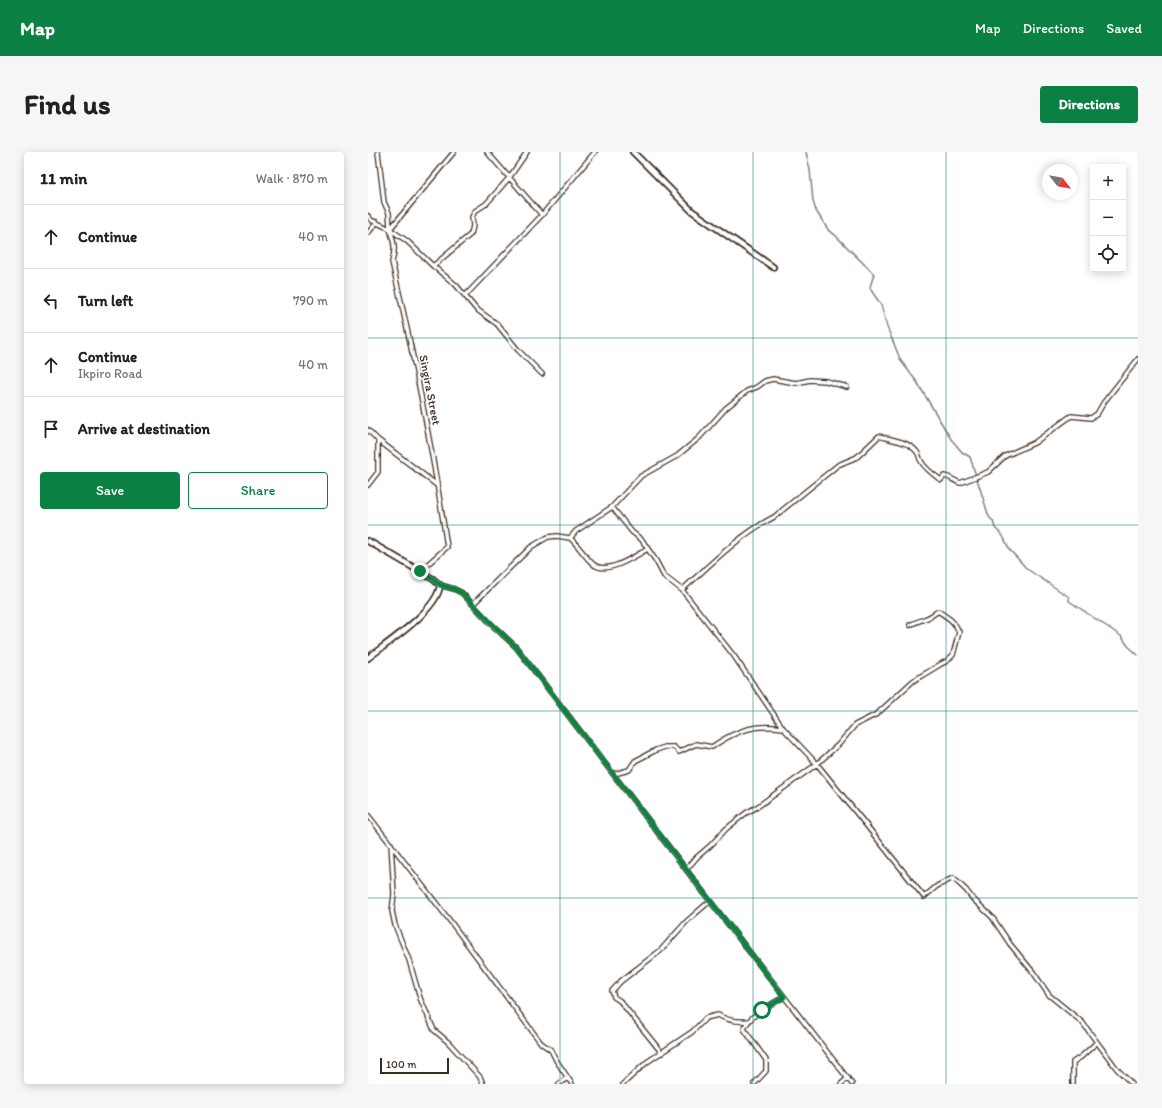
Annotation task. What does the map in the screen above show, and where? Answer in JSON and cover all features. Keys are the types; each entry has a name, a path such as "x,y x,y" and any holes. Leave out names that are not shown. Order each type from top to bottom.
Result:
{"street":[{"name":"Singira Street","path":"378,152 384,202 389,213 390,229 394,243 395,252 392,262 409,337 438,486 447,547 420,571"},
{"path":"390,229 454,152"},
{"path":"487,152 542,215"},
{"path":"433,266 471,234 473,226 472,217 475,211 486,204 509,178 527,152"},
{"path":"465,296 542,215 595,152"},
{"path":"633,152 692,211 773,267"},
{"path":"368,216 407,241 433,266 456,285 476,309 496,324 518,350 542,374"},
{"path":"368,233 377,222"},
{"path":"682,590 728,549 765,522 774,518 838,465 857,457 879,436 910,447 917,452 921,462 928,470 941,480 944,476 950,477 955,482 960,483 988,472 1005,456 1034,443 1071,416 1091,418 1097,414 1104,402 1138,359"},
{"path":"570,538 576,531 612,507 641,476 677,456 699,438 726,408 747,391 757,387 765,381 773,379 796,383 810,380 826,381 847,387"},
{"path":"368,430 378,440 438,486"},
{"path":"368,485 378,472 378,440"},
{"path":"612,507 632,532 642,540 664,576 682,590 734,656 783,728 817,764 924,897 937,886 953,878 992,917 1010,944 1033,972 1049,995 1082,1022 1117,1069 1132,1084"},
{"path":"473,604 531,546 548,538 557,536 570,538 594,565 604,569 618,565 648,549"},
{"path":"368,541 420,571 440,585 462,593 516,647 852,1084"},
{"path":"368,658 405,630 426,610 440,591 440,585"},
{"path":"686,870 697,857 726,829 746,813 757,807 817,764 839,744 855,725 877,714 913,681 947,662 953,655 959,632 951,619 938,611 926,620 918,621 910,625"},
{"path":"614,774 629,770 635,761 665,747 674,748 679,752 696,744 712,747 730,735 746,730 760,727 783,728"},
{"path":"368,815 391,843 542,1043 551,1050 572,1084"},
{"path":"391,843 394,894 392,911 394,924 409,960 409,965 420,998 434,1030 448,1042 480,1077 482,1084"},
{"path":"662,1053 620,1001 614,996 612,991 622,981 660,951 687,921 710,901"},
{"path":"754,1084 766,1071 766,1060 744,1029 749,1020 762,1010 784,997"},
{"path":"623,1084 634,1076 647,1062 692,1032 706,1018 718,1015 724,1019 740,1022 749,1020"},
{"path":"1073,1084 1073,1062 1081,1057 1096,1042"},
{"path":"559,1084 567,1078"},
{"path":"841,1084 848,1078"}],"waterway":[{"path":"806,152 810,170 813,201 816,211 829,231 834,234 874,274 870,287 881,305 887,327 901,361 917,382 951,439 962,452 970,457 989,517 993,521 995,528 1003,536 1009,549 1027,569 1069,597 1069,601 1122,637 1128,646 1138,655"}],"route":[{"path":"420,571 440,585 462,593 516,647 784,997 762,1010"}]}
